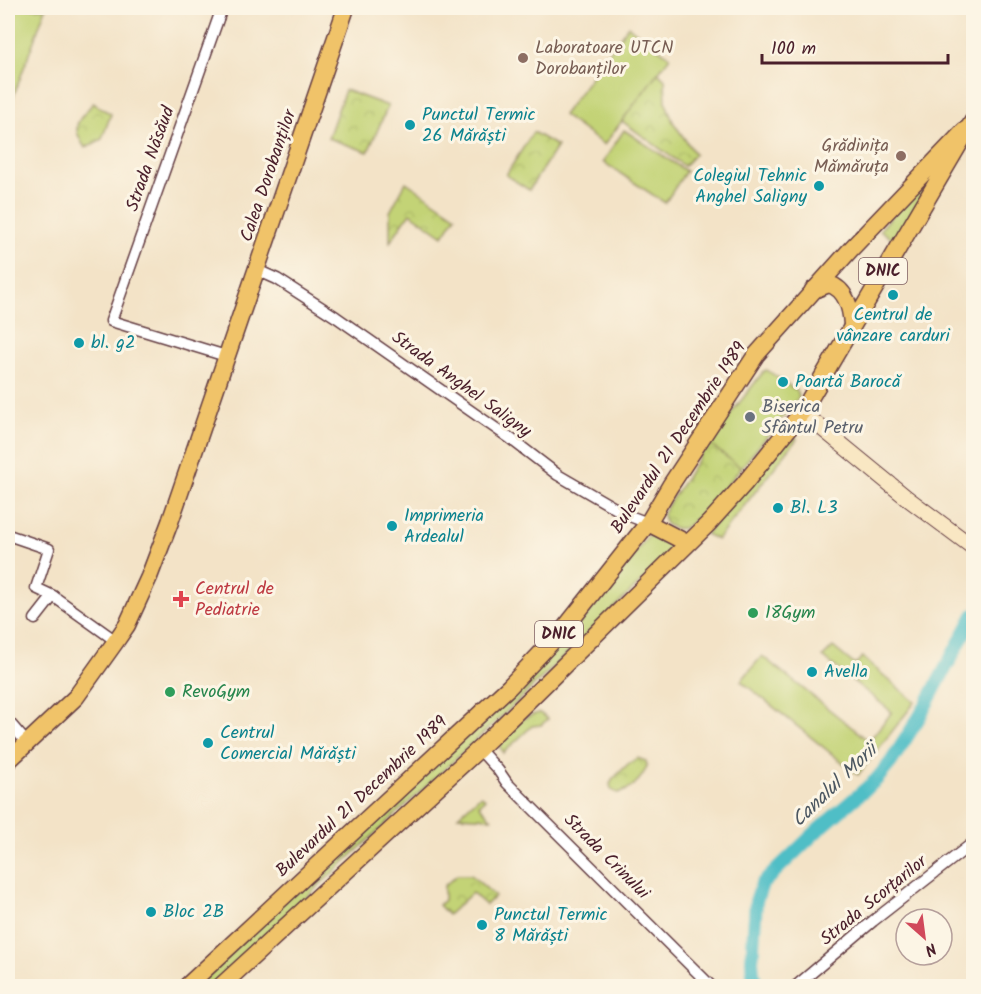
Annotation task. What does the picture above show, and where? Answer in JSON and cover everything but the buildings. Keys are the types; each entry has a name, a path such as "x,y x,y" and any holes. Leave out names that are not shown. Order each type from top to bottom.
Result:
{"main road":[{"name":"Calea Dorobanților","path":"8,761 76,697 116,641 134,611 170,522 346,8"},
{"name":"Bulevardul 21 Decembrie 1989","path":"187,987 527,669 564,629 648,523 756,355 881,216 970,124"},
{"name":"Bulevardul 21 Decembrie 1989","path":"221,987 479,749 709,523 744,484 802,412 970,124"},
{"path":"813,290 830,284 840,289 847,302 852,325"},
{"path":"648,523 687,543"}],"street":[{"name":"Strada Năsăud","path":"222,8 111,321 226,356"},
{"name":"Strada Anghel Saligny","path":"257,270 277,279 362,334 558,475 627,515 648,523"},
{"path":"802,412 907,498 974,548"},
{"path":"8,535 48,549 36,588 53,596 116,641"},
{"path":"35,619 53,596"},
{"path":"8,721 27,743"},
{"name":"Strada Crinului","path":"479,749 507,783 711,987"},
{"name":"Strada Scorțarilor","path":"796,987 873,921 974,842"}],"green space":[{"path":"8,8 46,8 8,111"},
{"path":"628,26 670,57 604,145 563,115"},
{"path":"658,72 665,79 666,103 673,122 695,154 684,166 622,121"},
{"path":"345,90 388,106 368,152 328,138"},
{"path":"93,103 111,114 102,139 85,148 78,134 77,124"},
{"path":"624,130 686,171 665,203 603,162"},
{"path":"533,132 557,146 529,190 506,175"},
{"path":"958,140 896,245 880,230"},
{"path":"406,182 456,216 443,236 410,213 390,242 390,212"},
{"path":"767,370 798,392 799,397 741,468 708,443"},
{"path":"790,434 797,439 717,540 706,534"},
{"path":"708,443 741,468 691,523 680,528 670,526 665,522 663,513"},
{"path":"652,531 678,546 520,699 211,986 191,986 538,666 583,619"},
{"path":"833,647 855,665 862,657 915,702 858,775 741,681 762,656 869,741 892,712 823,657"},
{"path":"540,713 548,719 541,725 532,726 503,753 499,745 511,729 522,720"},
{"path":"637,758 646,761 647,766 639,780 622,792 617,793 611,789 610,784 613,779"},
{"path":"481,795 485,799 479,805 491,818 458,816"},
{"path":"457,875 471,875 495,896 486,905 472,893 448,915 439,905 444,900 444,886"}],"waterway":[{"name":"Canalul Morii","path":"757,986 752,961 756,901 762,884 818,830 876,780 891,762 920,716 974,615"}],"place":[{"name":"Laboratoare UTCN Dorobanților","path":"523,58"},
{"name":"Punctul Termic 26 Mărăști","path":"410,125"},
{"name":"Grădinița Mămăruța","path":"901,156"},
{"name":"Colegiul Tehnic Anghel Saligny","path":"819,186"},
{"name":"Centrul de vânzare carduri","path":"893,295"},
{"name":"bl. g2","path":"79,343"},
{"name":"Poartă Barocă","path":"783,382"},
{"name":"Biserica Sfântul Petru","path":"750,417"},
{"name":"Bl. L3","path":"778,508"},
{"name":"Imprimeria Ardealul","path":"392,526"},
{"name":"Centrul de Pediatrie","path":"181,599"},
{"name":"18Gym","path":"753,613"},
{"name":"Avella","path":"812,672"},
{"name":"RevoGym","path":"170,692"},
{"name":"Centrul Comercial Mărăști","path":"208,743"},
{"name":"Bloc 2B","path":"151,912"},
{"name":"Punctul Termic 8 Mărăști","path":"482,925"}]}
